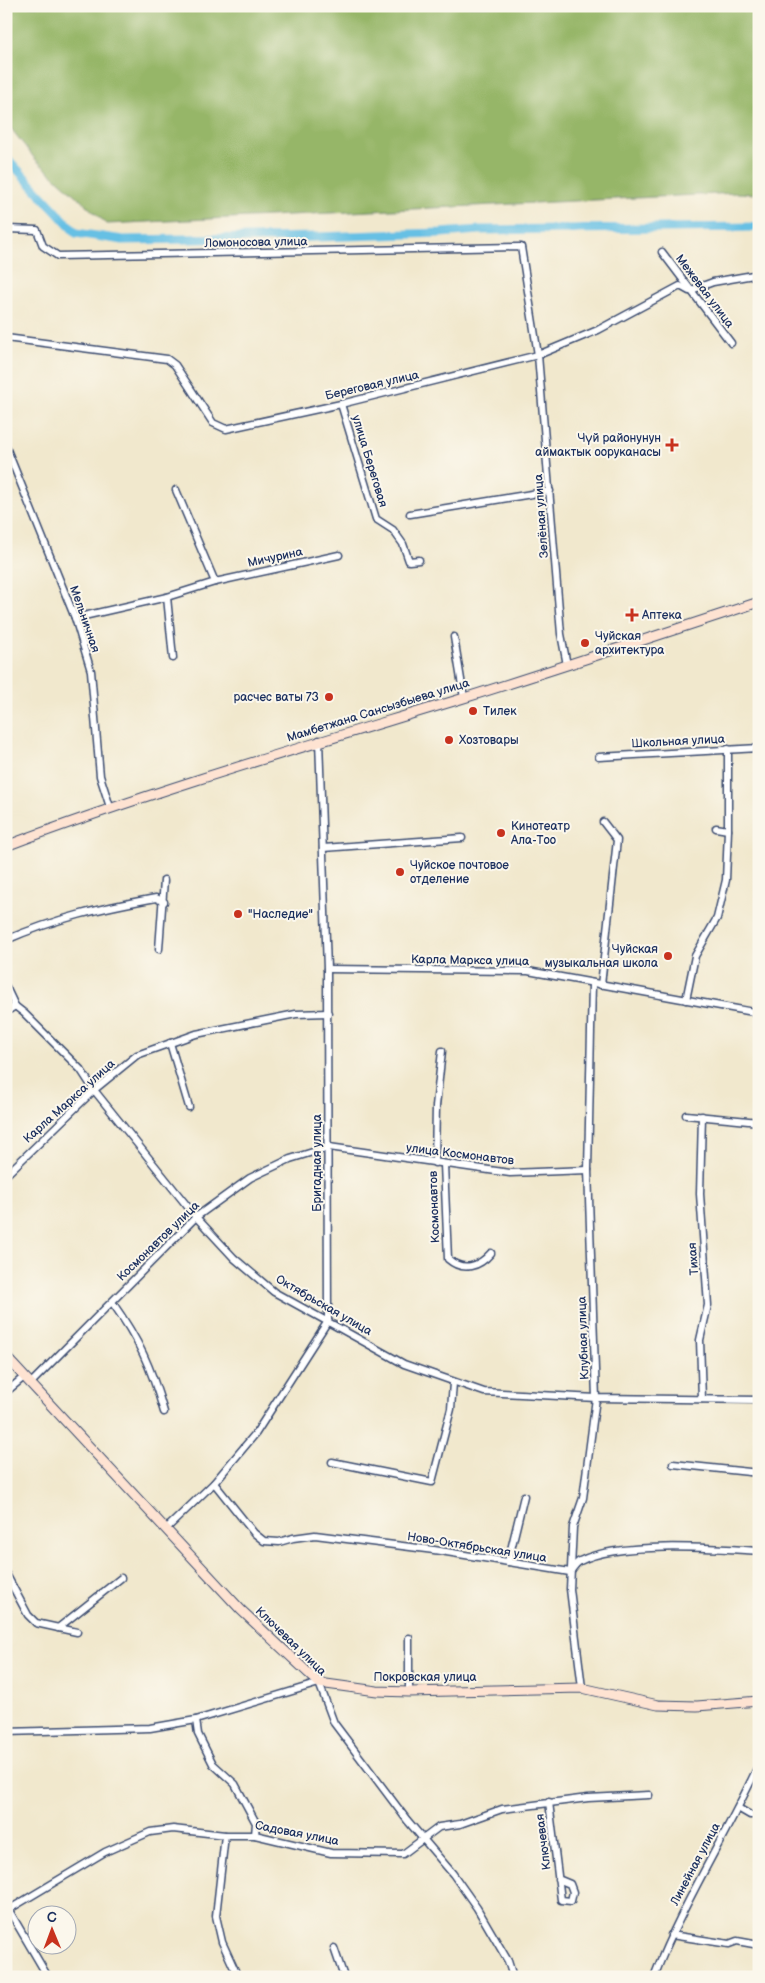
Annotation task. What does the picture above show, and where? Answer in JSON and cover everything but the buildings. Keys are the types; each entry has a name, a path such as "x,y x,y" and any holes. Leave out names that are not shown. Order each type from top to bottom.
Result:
{"street":[{"name":"Ломоносова улица","path":"6,229 37,230 43,246 58,256 521,247"},
{"name":"Зелёная улица","path":"521,247 538,355 561,634 567,665"},
{"name":"Межевая улица","path":"662,252 689,291 731,343"},
{"name":"Береговая улица","path":"6,338 167,359 175,365 213,422 226,429 341,404 538,355 598,330 680,286 689,291 713,282 742,275 759,274"},
{"name":"улица Береговая","path":"341,404 376,519 393,530 410,561 420,560"},
{"name":"Мельничная","path":"6,447 74,618 91,671 100,776 110,807"},
{"path":"176,490 215,582"},
{"path":"410,514 550,491"},
{"name":"Мичурина","path":"74,618 167,597 215,582 340,555"},
{"path":"167,597 173,658"},
{"name":"Мамбетжана Сансызбыева улица","path":"6,846 110,807 319,740 464,698 759,602"},
{"path":"454,637 464,698"},
{"name":"Бригадная улица","path":"319,740 328,1013 328,1321"},
{"name":"Школьная улица","path":"599,757 759,748"},
{"path":"686,1000 695,956 717,918 726,880 728,749"},
{"path":"601,985 617,840 603,822"},
{"path":"716,828 728,830"},
{"path":"323,848 462,838"},
{"path":"159,950 164,902 164,880"},
{"path":"6,940 58,919 92,910 156,898 164,902"},
{"name":"Карла Маркса улица","path":"327,969 528,971 759,1013"},
{"name":"Клубная улица","path":"582,1688 574,1636 570,1572 573,1527 583,1498 596,1398 588,1170 592,983"},
{"name":"Октябрьская улица","path":"6,987 15,1006 81,1070 94,1090 196,1217 234,1258 274,1292 404,1364 453,1383 484,1392 596,1398 759,1400"},
{"path":"6,1012 15,1006"},
{"name":"Карла Маркса улица","path":"6,1175 94,1090 137,1055 196,1034 296,1014 328,1013"},
{"path":"170,1043 189,1107"},
{"name":"Космонавтов","path":"435,1163 436,1106 442,1050"},
{"path":"686,1115 759,1122"},
{"name":"Тихая","path":"702,1116 700,1194 708,1305 700,1340 702,1399"},
{"name":"улица Космонавтов","path":"329,1147 510,1173 588,1170"},
{"name":"Космонавтов улица","path":"6,1392 28,1380 112,1302 196,1217 250,1178 290,1159 329,1147"},
{"name":"Космонавтов","path":"444,1164 448,1259 454,1264 469,1266 482,1264 491,1253"},
{"path":"112,1302 134,1334 148,1359 164,1412"},
{"path":"166,1529 214,1483 256,1433 328,1321"},
{"name":"Ключевая улица","path":"6,1357 241,1610 319,1683 334,1723 422,1838 453,1874 477,1908 508,1961 513,1977"},
{"path":"332,1462 432,1482 451,1408 453,1383"},
{"path":"673,1464 759,1473"},
{"name":"Ново-Октябрьская улица","path":"214,1483 254,1533 264,1541 279,1542 315,1535 434,1550 570,1572"},
{"path":"508,1562 524,1496"},
{"path":"570,1572 578,1562 595,1555 630,1550 670,1548 759,1551"},
{"path":"6,1574 28,1615 36,1623 77,1632"},
{"path":"58,1628 121,1578"},
{"path":"409,1638 410,1692"},
{"name":"Покровская улица","path":"6,1732 150,1728 196,1720 319,1683 377,1691 410,1692 582,1688 658,1705 759,1701"},
{"path":"196,1720 198,1734 214,1764 236,1784 256,1823 255,1835"},
{"name":"Линейная улица","path":"654,1977 671,1935 698,1880 738,1808 759,1764"},
{"name":"Садовая улица","path":"48,1977 7,1908 106,1852 150,1832 173,1829 225,1835 255,1835 331,1852 403,1854 438,1827 460,1824 502,1809 549,1802 649,1795"},
{"name":"Ключевая","path":"549,1802 558,1879"},
{"path":"738,1808 750,1815 759,1816"},
{"path":"225,1835 216,1916 222,1942 238,1977"},
{"path":"671,1935 729,1944 737,1942 759,1945"},
{"path":"334,1948 344,1977"}],"green space":[{"path":"6,6 759,6 759,194 737,193 107,224 35,159 6,122"}],"waterway":[{"path":"6,157 76,233 123,240 317,237 479,230 759,227"}],"place":[{"name":"Чүй районунун аймактык ооруканасы","path":"672,445"},
{"name":"Аптека","path":"632,615"},
{"name":"Чуйская архитектура","path":"585,643"},
{"name":"расчес ваты 73","path":"329,697"},
{"name":"Тилек","path":"473,711"},
{"name":"Хозтовары","path":"449,740"},
{"name":"Кинотеатр Ала-Тоо","path":"501,833"},
{"name":"Чуйское почтовое отделение","path":"400,872"},
{"name":"\"Наследие\"","path":"238,914"},
{"name":"Чуйская музыкальная школа","path":"668,956"}]}
